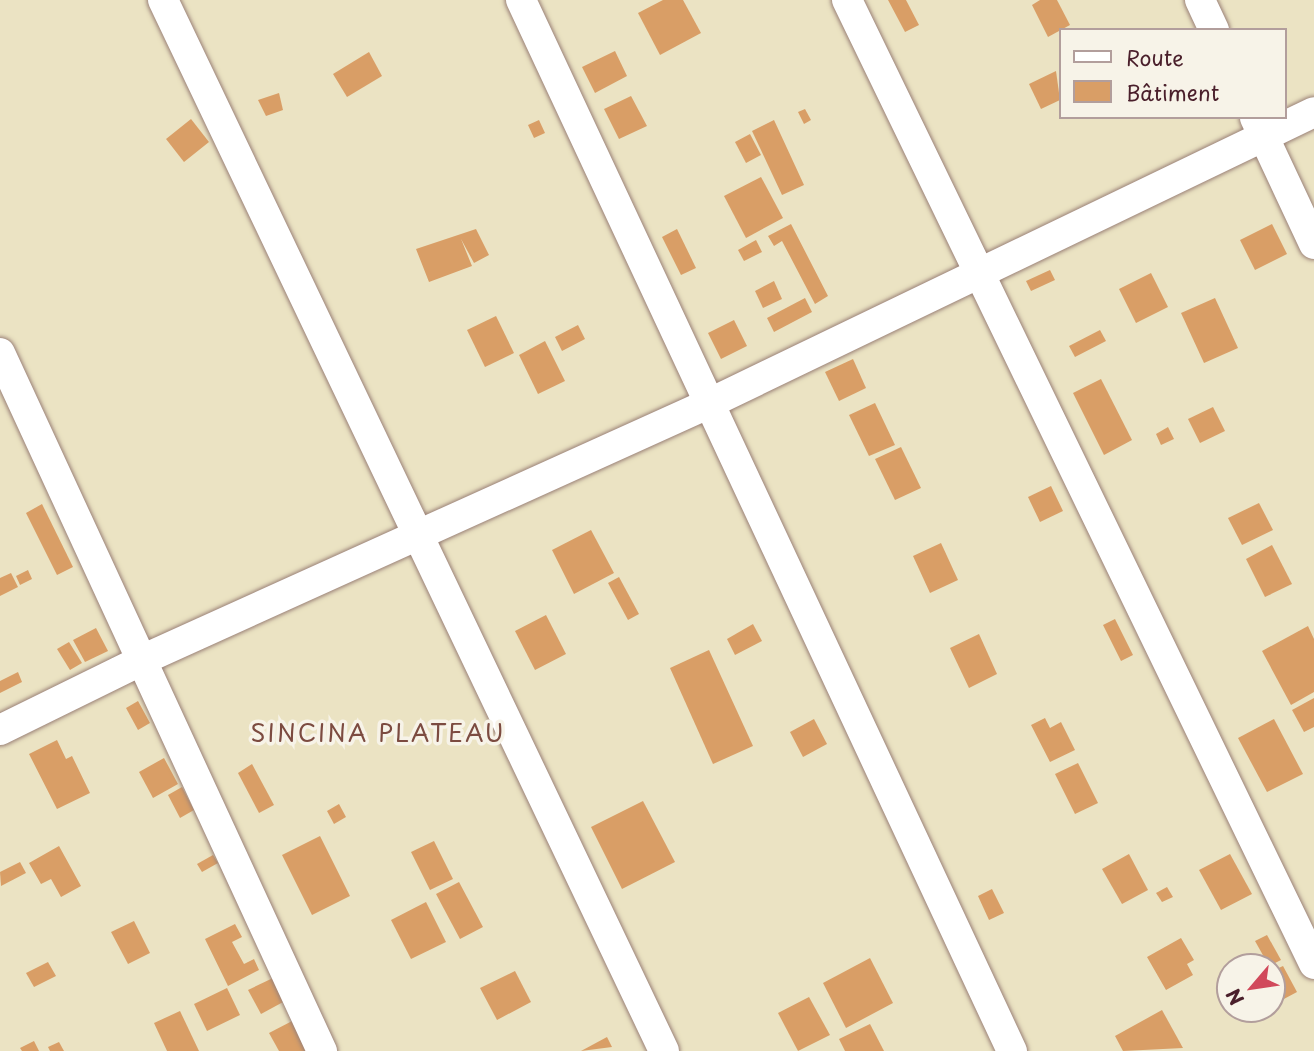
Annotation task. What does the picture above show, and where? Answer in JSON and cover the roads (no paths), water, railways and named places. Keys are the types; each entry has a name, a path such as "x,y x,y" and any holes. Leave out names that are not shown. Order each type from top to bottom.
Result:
{"street":[{"path":"163,0 664,1051"},
{"path":"521,0 1012,1051"},
{"path":"847,0 1314,964"},
{"path":"1200,0 1213,28"},
{"path":"0,730 144,660 710,403 978,273 1259,127 1314,112"},
{"path":"1259,127 1314,244"},
{"path":"0,353 144,660 322,1051"}],"district":[{"name":"SINCINA PLATEAU","path":"378,733"}]}
